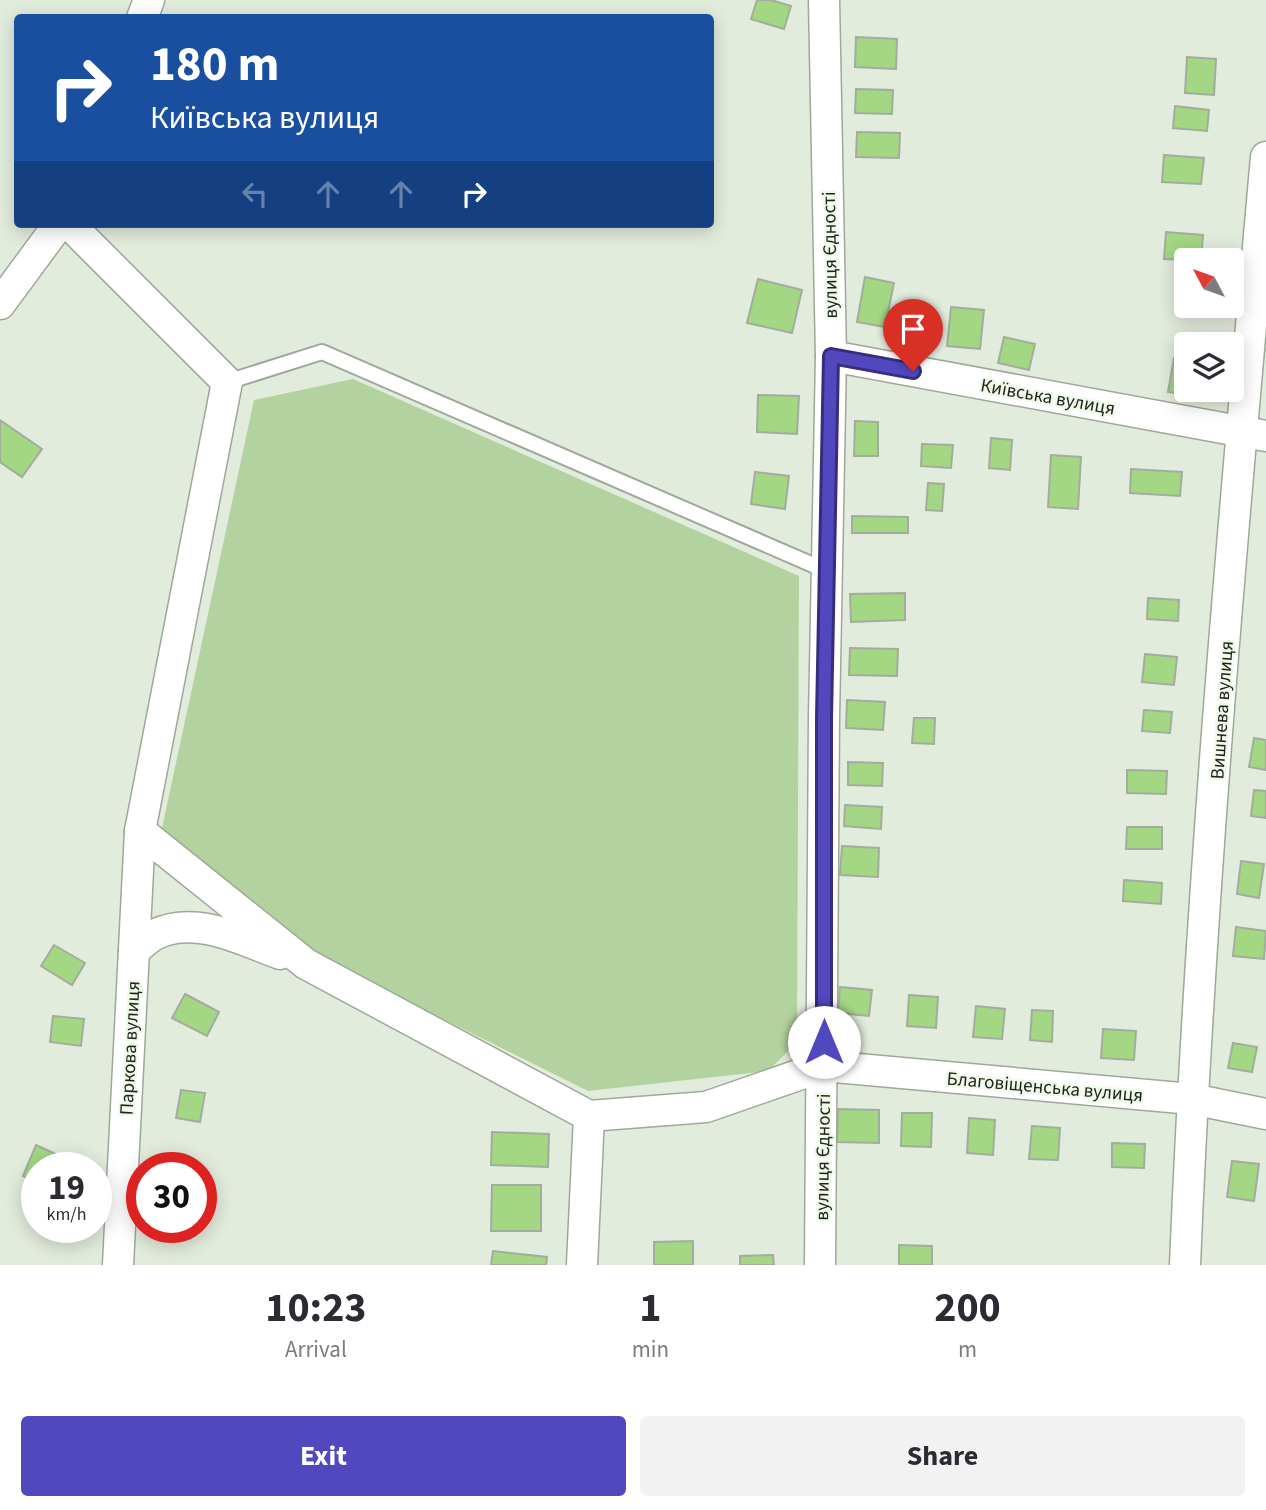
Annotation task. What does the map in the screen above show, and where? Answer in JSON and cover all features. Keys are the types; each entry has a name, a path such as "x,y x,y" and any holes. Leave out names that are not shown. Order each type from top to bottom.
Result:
{"street":[{"name":"вулиця Єдності","path":"820,1265 831,356 824,0"},
{"name":"Вишнева вулиця","path":"1185,1265 1192,1099 1254,434 1266,156"},
{"path":"0,304 56,228"},
{"path":"73,228 227,382"},
{"name":"Київська вулиця","path":"831,356 1254,434"},
{"name":"Паркова вулиця","path":"118,1265 140,831 227,382"},
{"path":"140,831 306,964"},
{"path":"134,951 156,934 186,926 220,932 306,964 589,1116 706,1107 824,1066"},
{"name":"Благовіщенська вулиця","path":"824,1066 1192,1099 1266,1114"},
{"path":"582,1265 589,1116"}],"lane":[{"path":"227,382 322,352 827,571"}],"green space":[{"path":"353,379 799,576 797,1042 768,1071 588,1091 300,948 162,828 254,400"}],"building":[{"path":"757,0 771,0 791,6 784,29 751,19"},
{"path":"856,37 897,39 896,69 855,67"},
{"path":"1187,57 1216,59 1214,95 1185,93"},
{"path":"856,89 893,90 892,114 855,113"},
{"path":"1175,106 1209,110 1207,131 1173,128"},
{"path":"857,132 900,133 899,158 856,157"},
{"path":"1164,155 1204,158 1201,184 1162,182"},
{"path":"1166,232 1203,235 1202,248 1174,248 1174,260 1164,259"},
{"path":"865,277 894,283 885,327 857,322"},
{"path":"758,279 802,290 792,333 747,323"},
{"path":"951,307 984,310 980,349 947,346"},
{"path":"1004,337 1035,344 1029,370 998,363"},
{"path":"1174,358 1174,393 1168,392"},
{"path":"758,395 799,396 797,434 757,432"},
{"path":"0,420 42,449 22,477 0,462"},
{"path":"855,421 878,422 878,456 854,456"},
{"path":"991,438 1012,440 1010,470 989,468"},
{"path":"922,444 953,445 951,468 921,466"},
{"path":"1051,455 1081,457 1078,509 1048,507"},
{"path":"1131,469 1182,472 1180,496 1130,493"},
{"path":"755,472 789,476 785,509 751,504"},
{"path":"928,483 944,484 942,511 926,510"},
{"path":"852,516 908,517 908,533 852,533"},
{"path":"905,593 905,620 851,622 850,594"},
{"path":"1148,598 1179,600 1178,621 1147,619"},
{"path":"850,648 898,649 897,676 849,675"},
{"path":"1145,654 1177,657 1174,685 1142,682"},
{"path":"847,700 885,702 883,730 846,728"},
{"path":"1144,710 1172,712 1170,733 1142,731"},
{"path":"914,718 935,718 934,744 912,743"},
{"path":"1254,738 1266,740 1266,770 1249,767"},
{"path":"848,762 883,763 882,786 848,785"},
{"path":"1127,770 1167,771 1166,794 1127,793"},
{"path":"1254,790 1266,791 1266,818 1251,816"},
{"path":"845,805 882,807 881,829 844,826"},
{"path":"1127,827 1162,827 1162,849 1126,849"},
{"path":"842,846 879,848 878,877 840,875"},
{"path":"1241,861 1264,864 1259,898 1237,894"},
{"path":"1124,880 1162,883 1161,904 1123,901"},
{"path":"1236,927 1266,931 1264,959 1233,956"},
{"path":"54,945 85,963 72,985 41,966"},
{"path":"840,987 872,990 869,1016 838,1013"},
{"path":"185,994 219,1012 207,1036 172,1018"},
{"path":"909,995 938,997 936,1028 907,1026"},
{"path":"976,1006 1005,1009 1002,1039 973,1037"},
{"path":"1032,1010 1053,1011 1052,1042 1030,1040"},
{"path":"53,1016 84,1019 81,1046 50,1042"},
{"path":"1103,1029 1136,1031 1134,1060 1101,1058"},
{"path":"1233,1043 1257,1047 1252,1072 1228,1068"},
{"path":"181,1090 205,1093 200,1122 176,1118"},
{"path":"838,1109 879,1110 879,1143 837,1142"},
{"path":"902,1113 932,1113 931,1147 901,1146"},
{"path":"969,1118 995,1120 993,1155 967,1153"},
{"path":"1032,1126 1060,1128 1058,1160 1029,1159"},
{"path":"492,1132 549,1134 548,1167 491,1165"},
{"path":"1112,1143 1145,1144 1144,1168 1112,1167"},
{"path":"36,1145 51,1152 33,1152"},
{"path":"1232,1161 1259,1164 1254,1201 1227,1197"},
{"path":"492,1185 541,1185 541,1231 491,1231"},
{"path":"693,1241 693,1265 654,1265 654,1242"},
{"path":"899,1245 932,1246 932,1265 899,1265"},
{"path":"493,1251 547,1257 546,1265 491,1265"},
{"path":"773,1255 774,1265 740,1265 740,1256"}],"route":[{"path":"824,1042 824,718 831,356 913,371"}]}
